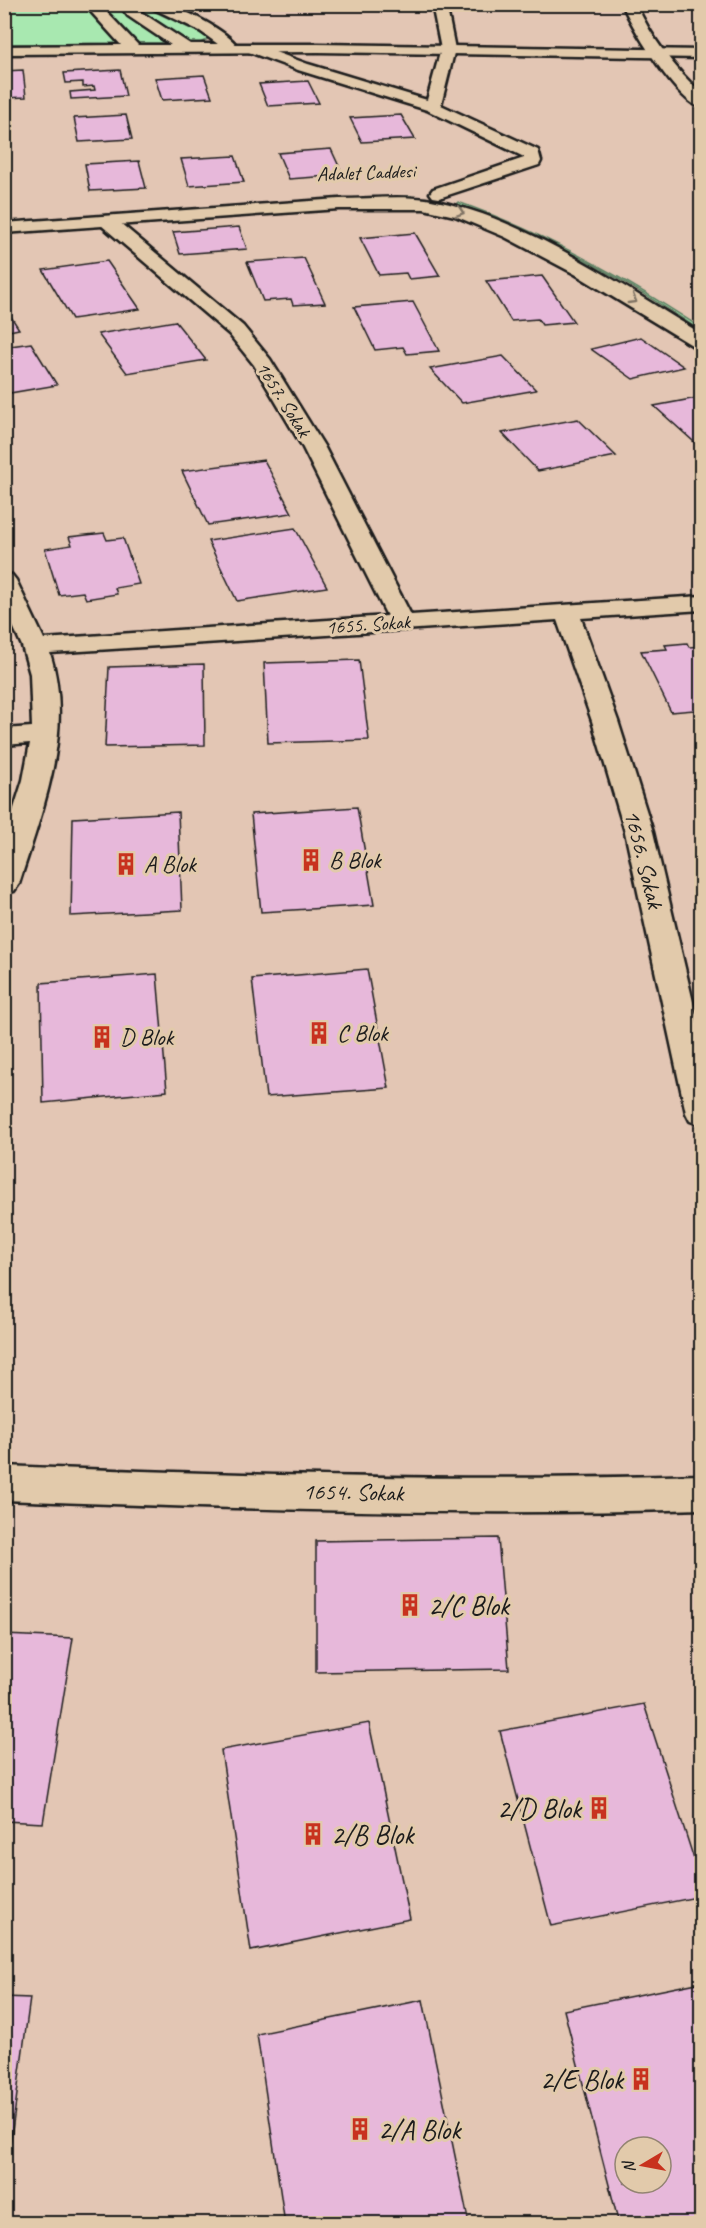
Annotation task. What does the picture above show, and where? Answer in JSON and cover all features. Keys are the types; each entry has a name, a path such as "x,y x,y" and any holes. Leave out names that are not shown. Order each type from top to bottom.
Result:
{"street":[{"path":"91,4 106,22 134,48"},
{"path":"126,4 133,13 186,48"},
{"path":"151,4 217,35 231,48"},
{"path":"433,107 448,49 439,4"},
{"path":"629,4 655,53 702,103"},
{"path":"251,48 303,67 433,107 532,154 533,161 439,193"},
{"path":"4,50 448,49 702,54"},
{"name":"Adalet Caddesi","path":"4,217 350,194 439,193 470,198 514,215"},
{"path":"4,228 367,202 410,202 434,205 460,212 511,233 582,270 702,343"},
{"name":"1657. Sokak","path":"107,221 236,330 263,363 313,446 402,622"},
{"path":"4,580 43,672 46,734 40,773 4,884"},
{"name":"1655. Sokak","path":"34,647 702,603"},
{"name":"1656. Sokak","path":"566,612 639,832 702,1113"},
{"path":"4,737 46,734"},
{"name":"1654. Sokak","path":"4,1483 219,1491 610,1495 699,1501"}],"green space":[{"path":"4,5 141,5 210,38 200,43 5,44"},
{"path":"412,196 5,223 327,199"},
{"path":"458,202 553,242 672,309 701,328 701,331 583,259 520,229 456,204"}],"building":[{"path":"23,70 26,97 4,98 4,71"},
{"path":"120,70 126,96 71,99 70,92 95,90 94,86 83,87 83,82 66,83 64,73"},
{"path":"204,75 212,97 162,100 155,78"},
{"path":"308,81 319,103 268,106 259,84"},
{"path":"126,115 132,139 79,142 74,118"},
{"path":"401,115 415,139 362,142 350,118"},
{"path":"331,149 343,175 289,179 278,153"},
{"path":"235,156 244,182 189,186 181,159"},
{"path":"139,161 146,188 90,191 85,164"},
{"path":"239,227 247,249 180,254 173,232"},
{"path":"415,233 440,276 409,279 406,273 379,275 360,238"},
{"path":"304,258 325,303 293,305 291,299 263,301 247,262"},
{"path":"107,261 140,309 72,319 43,270"},
{"path":"542,276 574,322 542,325 538,319 511,321 486,281"},
{"path":"413,302 439,351 407,354 403,347 375,350 354,307"},
{"path":"4,306 19,329 4,332"},
{"path":"175,321 206,360 127,373 98,334"},
{"path":"641,337 684,367 633,379 591,349"},
{"path":"31,343 57,385 4,394 4,347"},
{"path":"503,356 536,390 462,403 430,369"},
{"path":"702,397 702,449 654,406"},
{"path":"578,419 616,456 538,471 502,433"},
{"path":"264,460 292,513 208,525 182,471"},
{"path":"295,528 327,587 237,601 208,541"},
{"path":"104,533 107,540 123,538 139,584 115,588 117,594 86,599 83,592 59,595 45,549 72,545 69,537"},
{"path":"687,643 689,647 702,646 702,714 696,714 694,710 671,712 641,651 667,649 665,645"},
{"path":"359,660 369,740 268,743 264,663"},
{"path":"204,664 205,745 105,747 109,667"},
{"name":"B Blok","path":"357,807 374,905 261,912 251,814"},
{"name":"A Blok","path":"178,812 182,910 71,916 73,818"},
{"name":"C Blok","path":"367,969 389,1088 266,1097 252,979"},
{"name":"D Blok","path":"157,974 167,1091 43,1103 41,983"},
{"name":"2/C Blok","path":"498,1538 509,1669 316,1672 316,1541"},
{"path":"4,1635 73,1638 43,1823 4,1821"},
{"name":"2/D Blok","path":"644,1704 702,1884 702,1896 551,1926 500,1731"},
{"name":"2/B Blok","path":"369,1723 410,1919 251,1951 221,1750"},
{"name":"2/E Blok","path":"702,1982 702,2224 619,2224 564,2010"},
{"path":"4,1997 30,1998 4,2190"},
{"name":"2/A Blok","path":"423,2000 469,2224 285,2224 257,2034"}],"place":[{"name":"B Blok","path":"311,860"},
{"name":"A Blok","path":"126,864"},
{"name":"C Blok","path":"319,1033"},
{"name":"D Blok","path":"102,1037"},
{"name":"2/C Blok","path":"410,1605"},
{"name":"2/D Blok","path":"599,1808"},
{"name":"2/B Blok","path":"313,1834"},
{"name":"2/E Blok","path":"641,2079"},
{"name":"2/A Blok","path":"360,2129"}]}
